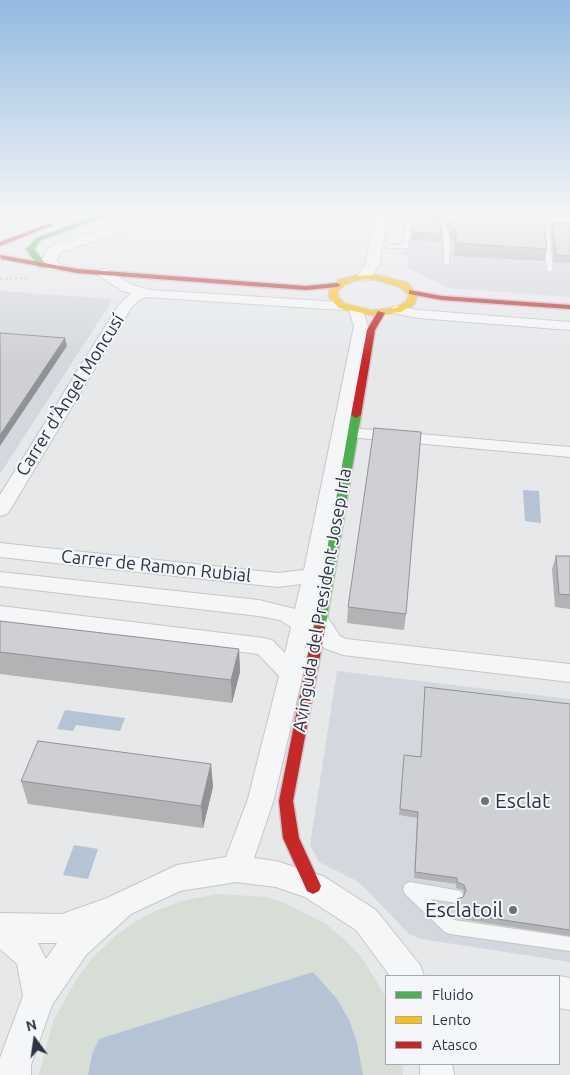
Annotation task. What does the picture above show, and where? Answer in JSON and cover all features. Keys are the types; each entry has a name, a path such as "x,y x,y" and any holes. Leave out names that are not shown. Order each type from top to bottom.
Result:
{"main road":[{"path":"33,263 68,270"},
{"path":"44,263 48,266"},
{"path":"10,271 68,270 306,288 337,285 348,280 364,277 385,278 404,284 412,296"},
{"path":"337,285 332,293 344,305"},
{"path":"306,288 344,305 381,313 406,307 412,296"},
{"path":"412,296 570,307"},
{"name":"Avinguda del President Josep Irla","path":"313,886 291,838 286,801 311,624 352,433 371,330 381,313"}],"street":[{"path":"364,277 372,263"},
{"path":"384,263 385,278"},
{"path":"104,273 127,288 146,293 344,305"},
{"name":"Carrer d'Àngel Moncusí","path":"126,306 127,288"},
{"name":"Carrer d'Àngel Moncusí","path":"0,510 126,306 134,297 146,293"},
{"name":"Avinguda del President Josep Irla","path":"236,869 261,800 291,674 311,624 311,576 361,326 344,305"},
{"path":"398,310 418,314 570,326"},
{"path":"352,433 570,452"},
{"name":"Carrer de Ramon Rubial","path":"0,550 278,580 311,576"},
{"name":"Carrer de Ramon Rubial","path":"0,579 259,608 286,614 311,624"},
{"path":"0,614 264,646 291,674"},
{"path":"311,624 332,642 343,647 570,673"},
{"path":"0,928 62,928 121,904 177,878 236,869 276,874 313,886 366,920 408,975"},
{"path":"14,1075 14,1065 39,996 75,944 121,904"},
{"path":"0,928 30,956 39,996"}],"lane":[{"path":"549,263 550,270"},
{"path":"456,896 410,889 450,928 489,928 563,940"}],"shaded area":[{"path":"408,263 570,263 570,297 448,288 408,268"},
{"path":"0,291 113,299 0,474"},
{"path":"337,671 570,699 570,962 421,939 409,934 355,880 319,862 310,845"},
{"path":"218,894 266,897 287,904 326,924 362,958 385,995 385,1065 403,1065 403,1075 363,1075 363,1073 92,1054 88,1075 39,1075 53,1021 76,980 93,957 114,937 136,921 160,909 186,900"}],"water":[{"path":"523,490 539,491 541,523 525,521"},
{"path":"65,710 125,718 120,731 76,725 73,731 57,729"},
{"path":"74,845 98,849 88,879 63,875"},
{"path":"313,972 337,999 349,1020 357,1043 363,1075 88,1075 92,1054 99,1039"}],"building":[{"path":"0,333 65,338 0,435"},
{"path":"374,428 421,432 406,614 348,607"},
{"path":"556,556 570,556 570,595 559,594"},
{"path":"0,621 239,649 231,680 0,652"},
{"name":"Esclat","path":"425,687 570,704 570,930 457,913 457,899 463,897 466,891 464,885 457,882 457,878 415,872 418,812 400,809 404,755 421,757"},
{"path":"38,741 211,764 201,806 21,781"}],"traffic: fast":[{"path":"319,629 356,415"}],"traffic: slow":[{"path":"375,277 404,285 413,295 411,302 398,310 372,313 342,306 333,297 334,289 342,282 356,278 375,277"}],"traffic: jam":[{"path":"34,263 77,271 306,288 337,285"},
{"path":"412,292 442,298 570,307"},
{"path":"356,415 371,330 381,313"},
{"path":"313,886 291,838 286,801 319,629"}],"place":[{"name":"Esclat","path":"485,801"},
{"name":"Esclatoil","path":"513,910"}]}
